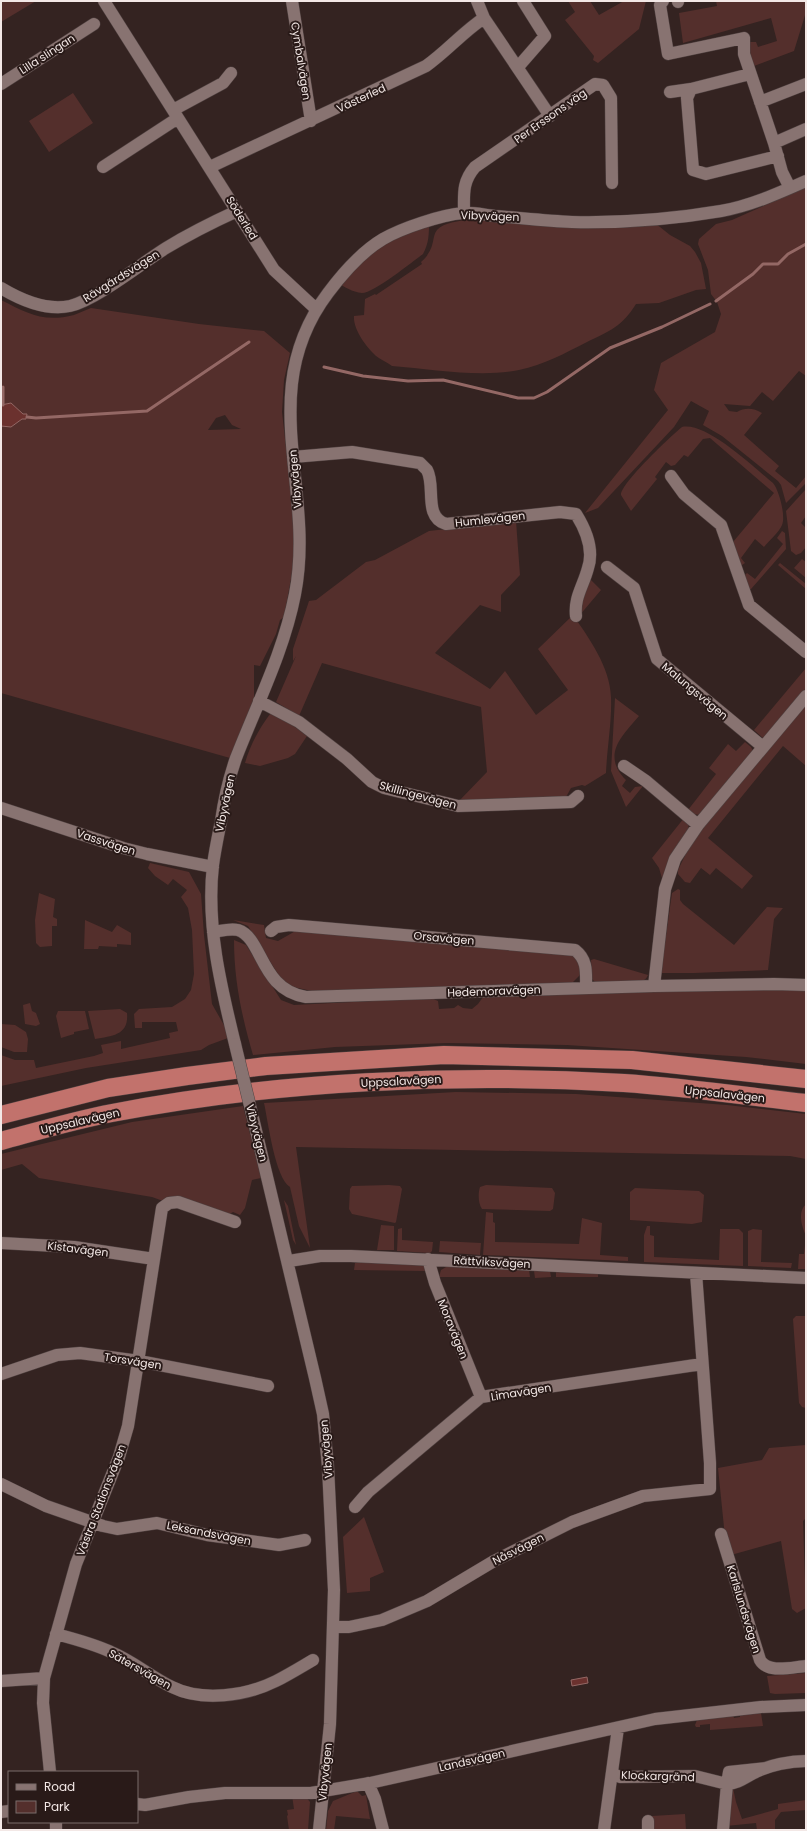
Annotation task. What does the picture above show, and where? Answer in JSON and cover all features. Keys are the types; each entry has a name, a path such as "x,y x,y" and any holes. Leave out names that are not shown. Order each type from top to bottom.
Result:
{"highway":[{"name":"Uppsalavägen","path":"1,1115 108,1088 187,1076 266,1066 444,1055 632,1060 806,1079"},
{"name":"Uppsalavägen","path":"1,1141 110,1113 190,1099 270,1090 443,1079 624,1083 806,1103"}],"street":[{"name":"Söderled","path":"104,1 274,270 316,309"},
{"name":"Cymbalvägen","path":"292,1 311,121"},
{"path":"477,1 484,18 550,116"},
{"path":"518,67 545,36 523,1"},
{"path":"663,1 660,5 668,54 744,38 744,54 750,74 774,143 782,172 790,188"},
{"name":"Västerled","path":"210,167 426,66 444,54 469,28 484,18"},
{"name":"Lilla slingan","path":"1,84 94,24"},
{"path":"103,167 176,114 223,83 231,73"},
{"path":"670,92 691,89 750,74"},
{"name":"Per Erssons väg","path":"464,213 465,183 468,175 476,167 595,84 603,85 611,98 612,184"},
{"path":"760,102 806,84"},
{"path":"691,89 687,98 693,170 706,174 778,156"},
{"path":"774,143 806,129"},
{"name":"Vibyvägen","path":"319,1830 330,1724 334,1627 328,1467 323,1414 289,1261 235,1044 220,975 213,932 213,867 223,808 234,762 289,622 296,591 300,527 289,413 291,381 301,342 316,309 355,261 382,240 410,227 464,213 572,222 617,221 721,211 790,188 806,181"},
{"name":"Rävgärdsvägen","path":"1,288 29,302 51,308 70,306 93,296 169,246 236,211"},
{"name":"Humlevägen","path":"293,457 352,452 420,463 427,471 433,514 439,522 446,524 560,512 576,514 589,544 590,555 589,568 575,602 576,616"},
{"path":"671,476 684,494 721,525 749,604 806,652"},
{"name":"Malungsvägen","path":"607,567 634,588 657,660 762,747"},
{"path":"654,986 665,889 675,859 698,825 806,696"},
{"name":"Skillingevägen","path":"259,701 299,722 347,759 372,782 384,788 458,806 571,802 578,796"},
{"path":"624,766 646,781 698,825"},
{"name":"Vassvägen","path":"1,808 147,854 213,867"},
{"name":"Orsavägen","path":"271,930 276,927 288,925 575,950 582,955 586,963 586,988"},
{"name":"Hedemoravägen","path":"213,932 237,930 242,933 251,941 278,984 296,995 306,997 654,986 774,984 806,985"},
{"name":"Västra Stationsvägen","path":"50,1771 43,1703 44,1678 76,1564 119,1457 128,1426 162,1208 169,1203 178,1202 235,1222"},
{"name":"Kistavägen","path":"1,1243 74,1247 154,1259"},
{"name":"Rättviksvägen","path":"289,1261 320,1256 428,1259 806,1278"},
{"name":"Moravägen","path":"428,1259 434,1283 481,1397"},
{"path":"696,1273 702,1364"},
{"name":"Torsvägen","path":"1,1374 33,1362 68,1353 139,1361 268,1386"},
{"name":"Limavägen","path":"355,1507 368,1492 481,1397 702,1364"},
{"name":"Nåsvägen","path":"334,1627 349,1627 382,1620 420,1603 494,1561 572,1522 643,1496 710,1488 710,1463 702,1364"},
{"name":"Leksandsvägen","path":"1,1484 46,1506 117,1529 157,1523 207,1535 279,1545 305,1540"},
{"name":"Karlslundsvägen","path":"721,1534 760,1660 763,1665 772,1668 806,1666"},
{"name":"Sätersvägen","path":"56,1634 111,1652 138,1665 172,1687 195,1694 210,1696 222,1696 265,1686 275,1682 313,1660"},
{"path":"1,1681 44,1678"},
{"name":"Landsvägen","path":"138,1804 145,1805 189,1797 225,1793 323,1792 687,1714 761,1707 806,1705"},
{"path":"604,1830 618,1728"},
{"path":"723,1830 729,1772 766,1768 806,1761"},
{"path":"727,1784 738,1783 754,1772 766,1768"},
{"name":"Klockargränd","path":"612,1774 620,1777 695,1776 727,1784"},
{"path":"368,1783 375,1799 383,1830"}],"green space":[{"path":"1,1 36,1 1,22"},
{"path":"568,1 590,1 599,15 624,1 646,1 639,29 598,63 593,60 594,56 565,20 575,12"},
{"path":"716,1 806,1 806,12 794,51 754,66 748,46 749,42 756,42 758,47 777,41 771,18 683,43 679,13 717,6"},
{"path":"73,93 93,123 49,152 29,121"},
{"path":"806,187 806,376 799,371 773,401 762,392 750,406 724,404 729,411 737,412 743,409 750,409 762,413 744,435 779,466 775,471 796,488 806,476 806,483 786,503 781,485 778,481 722,436 703,425 709,411 691,401 674,427 598,508 585,513 668,410 654,390 661,363 715,332 721,314 717,302 711,294 708,270 698,244 699,239 716,224 732,220"},
{"path":"467,220 655,223 670,235 690,246 695,252 701,263 706,289 696,290 659,303 636,304 626,318 614,328 554,358 519,370 488,373 439,371 392,366 375,356 360,336 354,321 354,316 364,315 365,299 375,294 376,295 422,264 421,262 432,247 437,230 442,226"},
{"path":"429,222 428,242 423,254 384,283 368,292 362,293 336,282 382,240"},
{"path":"1,300 27,313 44,317 53,318 74,315 91,308 199,324 264,331 290,353 284,380 282,412 292,501 294,544 293,568 284,617 280,620 276,634 260,666 254,665 254,700 230,758 1,693 1,426 11,427 22,419 27,419 27,415 23,414 11,403 1,405","holes":["225,415 232,425 241,429 208,430 216,418"]},
{"path":"682,427 692,427 717,438 773,483 778,491 783,516 781,528 764,547 755,539 741,558 745,563 742,565 740,565 733,542 774,493 710,438 703,439 688,457 684,455 675,465 671,466 666,462 655,477 657,479 631,511 621,495 623,489 637,471"},
{"path":"806,489 806,516 801,523 806,528 806,547 801,553 796,555 791,551 786,511"},
{"path":"516,521 520,575 501,595 501,612 480,605 435,653 490,689 505,671 536,715 568,690 538,649 573,615 598,653 610,686 611,716 606,773 585,786 582,785 571,788 566,797 459,801 487,772 481,707 322,663 299,716 276,702 296,656 293,661 293,649 309,601 316,600 366,562 375,560 429,531"},
{"path":"782,531 785,533 786,549 751,589 748,589 745,575 747,573 755,579 783,544 777,538"},
{"path":"802,559 806,562 806,578 794,568"},
{"path":"780,563 806,584 806,589 778,565"},
{"path":"588,577 601,590 579,616"},
{"path":"806,668 806,688 764,739 754,730"},
{"path":"615,698 639,716 621,738 615,754 615,762 619,771 626,780 622,786 630,793 635,787 643,786 626,807 611,771"},
{"path":"806,703 806,766 783,746 708,838 753,876 742,889 716,868 710,875 701,868 690,883 685,882 678,874 678,870 694,837"},
{"path":"276,713 307,736 295,754 288,758 260,766 245,763 255,737 262,725 270,714"},
{"path":"745,742 753,751 700,815 692,814 688,810 716,774 709,768 728,744 736,751"},
{"path":"684,818 689,822 688,831 664,885 659,868 652,858"},
{"path":"150,863 189,872 201,894 212,1004 229,1034 228,1038 209,1045 201,1050 86,1068 1,1086 1,1055 15,1060 34,1060 36,1068 103,1053 101,1045 121,1041 121,1049 170,1038 169,1033 178,1031 176,1022 142,1022 142,1028 135,1028 134,1014 139,1009 172,1007 185,999 191,990 194,974 192,930 188,908 181,897 187,890 173,879 168,885 155,876 148,868"},
{"path":"678,889 680,890 680,900 683,904 734,945 767,907 783,908 774,919 768,970 662,973 661,971 672,893"},
{"path":"39,893 55,899 53,917 57,919 57,926 52,926 52,946 40,947 36,943 35,920"},
{"path":"85,920 112,932 117,925 131,933 131,945 117,944 117,947 99,946 98,949 84,949"},
{"path":"233,920 264,925 266,938 278,941 299,929 570,953 580,962 581,974 572,983 312,991 293,987 281,979 248,926"},
{"path":"234,940 246,945 281,1000 294,1005 431,998 438,1001 439,1009 454,1008 458,1005 463,1008 472,1009 483,997 773,988 806,990 806,1064 746,1057 567,1045 447,1043 335,1047 253,1055 239,999 235,970"},
{"path":"594,959 648,975 641,981 595,982 592,979 591,960"},
{"path":"30,1003 32,1011 36,1013 40,1024 36,1026 25,1024 23,1005"},
{"path":"120,1009 127,1013 127,1020 122,1030 108,1037 95,1039 88,1011"},
{"path":"58,1011 85,1011 89,1029 74,1032 74,1034 61,1038 56,1016"},
{"path":"1,1024 15,1025 26,1032 28,1039 27,1052 14,1052 1,1047"},
{"path":"456,1092 576,1094 727,1105 806,1114 806,1159 790,1156 296,1147 310,1248 299,1226 290,1187 280,1173 276,1161 264,1103"},
{"path":"243,1106 261,1178 252,1180 245,1208 240,1215 233,1212 228,1215 163,1201 152,1197 39,1178 22,1164 1,1170 1,1154 132,1122"},
{"path":"486,1185 552,1188 555,1193 553,1209 550,1211 482,1209 479,1201 479,1189 480,1187"},
{"path":"352,1186 400,1186 402,1189 395,1223 352,1214 349,1209 350,1189"},
{"path":"635,1188 699,1191 704,1195 702,1222 692,1224 630,1220 630,1192"},
{"path":"284,1200 288,1206 296,1245 293,1240"},
{"path":"806,1204 806,1236 801,1215 803,1207"},
{"path":"486,1212 493,1213 493,1222 495,1223 495,1242 579,1244 582,1218 602,1223 600,1255 628,1257 628,1261 483,1255"},
{"path":"381,1225 394,1226 394,1250 377,1250"},
{"path":"647,1226 650,1226 650,1235 654,1236 654,1257 719,1260 720,1229 739,1229 743,1233 743,1266 644,1262 644,1235"},
{"path":"402,1228 402,1240 433,1242 432,1251 430,1253 397,1251 398,1229"},
{"path":"753,1229 762,1230 761,1262 792,1263 791,1268 748,1266 748,1231"},
{"path":"440,1241 481,1243 480,1255 439,1252"},
{"path":"805,1245 806,1269 798,1269 799,1254 804,1254"},
{"path":"355,1263 424,1265 426,1271 354,1270"},
{"path":"448,1266 529,1270 530,1277 439,1277 441,1270"},
{"path":"536,1269 550,1271 551,1277 535,1278 534,1271"},
{"path":"556,1272 598,1273 598,1277 556,1277"},
{"path":"796,1316 806,1316 806,1408 802,1407 799,1403 793,1319"},
{"path":"806,1445 806,1518 803,1521 806,1608 797,1613 792,1609 781,1541 731,1555 725,1537 718,1468 762,1460 769,1448"},
{"path":"364,1517 384,1572 370,1578 370,1591 347,1593 343,1537"},
{"path":"806,1673 806,1693 770,1693 767,1676"},
{"path":"761,1713 763,1726 710,1730 710,1724 700,1725 700,1727 696,1727 695,1725 697,1720 733,1715 734,1718 740,1717 740,1714"},
{"path":"733,1788 742,1819 778,1809 778,1804 806,1800 806,1810 781,1812 775,1820 775,1830 757,1830 756,1823 726,1826"},
{"path":"357,1791 362,1796 366,1795 370,1819 336,1816 334,1830 326,1830 328,1811 333,1801"},
{"path":"292,1795 306,1797 310,1802 308,1830 289,1830 287,1810 294,1809"},
{"path":"685,1814 686,1830 653,1830 652,1816"}],"shaded area":[{"path":"11,403 23,414 27,414 26,419 22,419 11,427 1,426 1,405"},
{"path":"587,1677 588,1683 572,1686 571,1680"}],"waterway":[{"path":"716,301 753,274 763,264 778,264 788,254 806,244"},
{"path":"324,367 363,376 408,381 443,380 518,398 534,398 547,392 610,348 662,327 710,304"},
{"path":"27,417 36,418 147,411 249,342"},
{"path":"3,387 3,405"}]}
